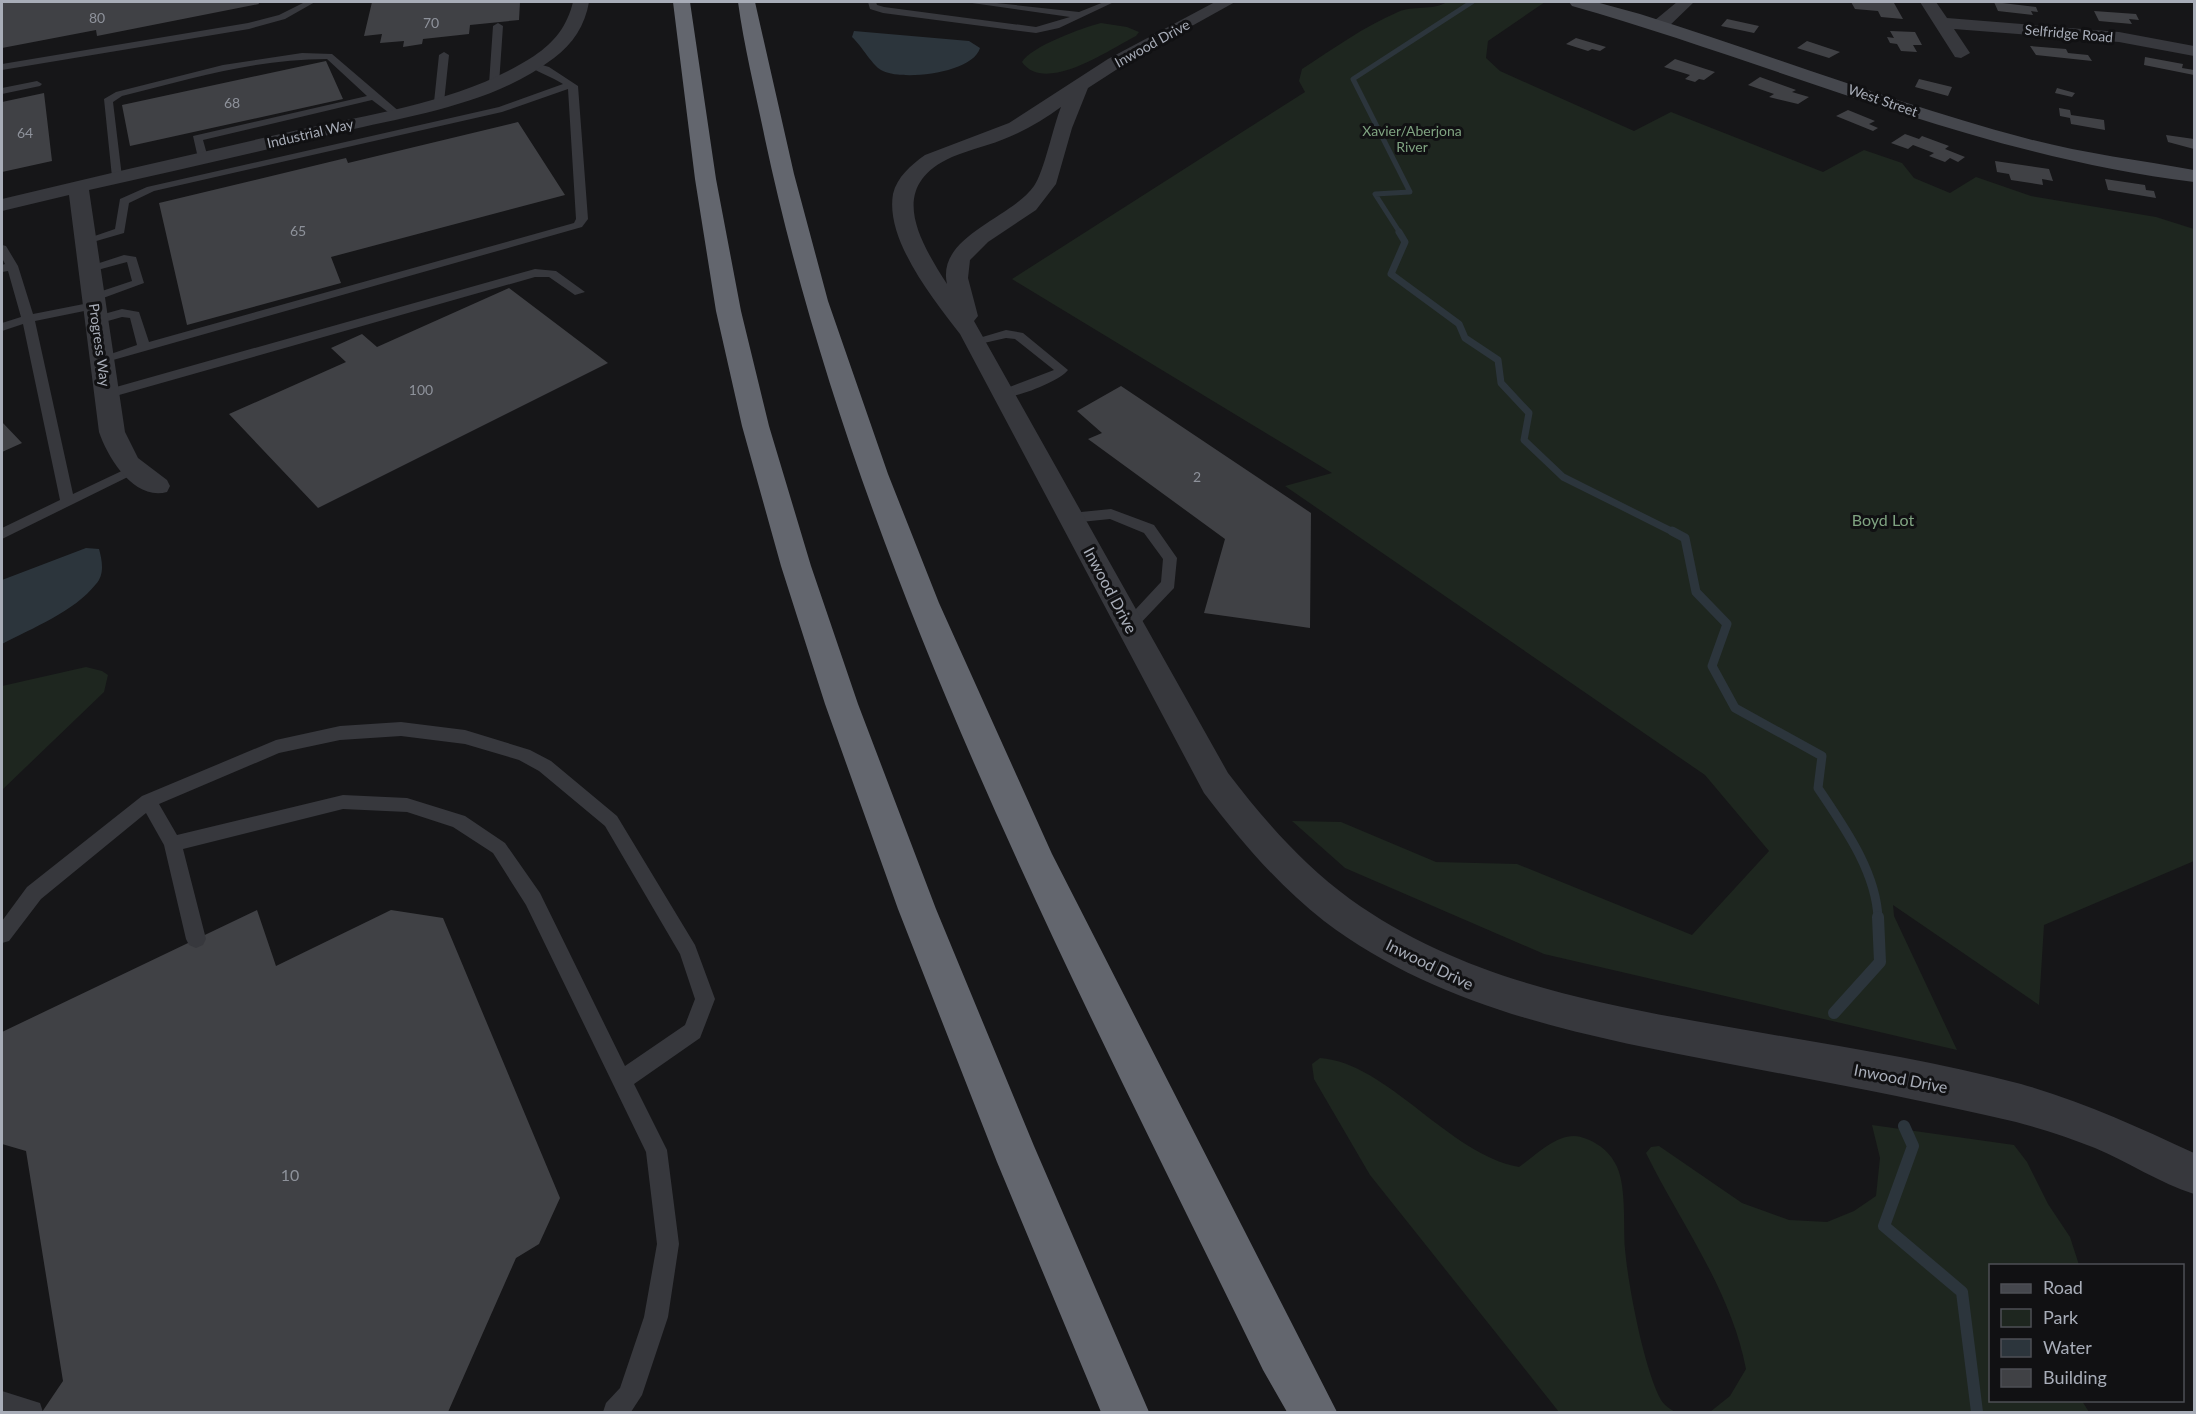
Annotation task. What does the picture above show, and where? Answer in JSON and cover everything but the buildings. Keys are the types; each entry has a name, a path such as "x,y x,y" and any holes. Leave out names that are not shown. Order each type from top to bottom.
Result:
{"highway":[{"path":"681,2 709,204 724,290 765,458 800,578 877,804 952,1000 1125,1413"},
{"path":"746,2 786,187 816,302 862,442 927,610 996,771 1081,954 1280,1353 1313,1413"}],"main road":[{"name":"West Street","path":"1578,2 1660,26 2016,142 2086,158 2194,176"}],"street":[{"name":"Industrial Way","path":"2,205 203,158 302,144 495,84 532,65 554,50 572,32 578,19 581,2"},
{"name":"Inwood Drive","path":"1227,2 1099,72 1059,102 1015,127 931,161 917,172 905,190 905,218 923,264 973,337 1216,783 1255,836 1335,909 1409,956 1480,987 1557,1012 1920,1081 2021,1104 2100,1130 2194,1174"},
{"path":"1660,26 1686,2"},
{"path":"1928,2 1961,53"},
{"name":"Selfridge Road","path":"1943,23 2119,38 2194,51"},
{"name":"Inwood Drive","path":"973,337 957,278 959,259 980,237 1029,206 1046,184 1062,128 1079,87"},
{"name":"Progress Way","path":"78,186 112,432 120,455 133,471 157,486"}],"lane":[{"path":"2,68 249,26 282,17 312,2"},
{"path":"872,2 873,7 883,10 1036,30 1051,28 1110,2"},
{"path":"969,2 1081,15"},
{"path":"495,84 498,26"},
{"path":"117,177 108,101 119,94 256,61 304,54 329,56 374,97 396,113"},
{"path":"439,102 444,56"},
{"path":"532,65 546,69 572,84"},
{"path":"2,91 37,84"},
{"path":"86,241 120,231 124,201 139,194 302,144 502,109 572,84"},
{"path":"102,359 576,227 582,219 572,84"},
{"path":"203,158 197,138 374,97"},
{"path":"292,116 302,144"},
{"path":"2,248 7,268 28,319 68,502"},
{"path":"2,327 28,319 95,307 138,283 132,259 124,258 90,268"},
{"path":"107,394 535,273 552,274 579,292"},
{"path":"95,307 135,315 144,347"},
{"path":"973,337 1006,334 1019,336 1062,370 1056,376 1004,394"},
{"path":"2,534 133,471"},
{"path":"1071,518 1111,514 1149,529 1170,558 1169,584 1129,625"},
{"path":"2,935 34,893 148,801 276,747 340,733 400,729 465,737 524,754 545,766 611,821 688,951 705,999 693,1031 621,1081"},
{"path":"148,801 173,844 196,939"},
{"path":"173,844 343,802 407,805 459,821 499,848 533,899 656,1150 668,1244 656,1317 630,1395 615,1413"},
{"path":"2,1403 31,1413"}],"green space":[{"name":"Boyd Lot","path":"1447,2 1545,2 1488,41 1486,58 1500,71 1634,131 1671,112 1823,172 1864,150 1902,163 1914,178 1950,193 1976,177 2031,196 2156,217 2194,229 2194,861 2044,925 2039,1005 1893,905 1894,916 1957,1050 1544,954 1345,868 1292,821 1341,822 1436,862 1517,864 1692,935 1769,851 1705,775 1285,486 1332,473 1012,279 1305,92 1299,81 1302,69 1348,39 1398,12"},
{"path":"1101,23 1127,27 1139,32 1136,36 1095,59 1061,72 1046,74 1032,71 1022,62 1046,44"},
{"path":"86,667 108,675 104,692 2,790 2,686"},
{"path":"1320,1058 1345,1064 1370,1075 1443,1128 1493,1159 1519,1167 1559,1139 1574,1136 1592,1141 1608,1153 1619,1171 1621,1182 1627,1265 1643,1348 1661,1400 1675,1412 1559,1412 1370,1175 1314,1079 1312,1064"},
{"path":"1872,1125 2014,1145 2027,1162 2048,1204 2070,1237 2079,1264 1989,1264 1989,1402 2083,1402 2089,1412 1710,1412 1730,1396 1746,1369 1739,1340 1704,1258 1646,1153 1651,1147 1659,1146 1742,1203 1789,1220 1827,1222 1854,1211 1876,1196 1880,1158"}],"water":[{"path":"854,31 969,41 980,48 975,57 952,69 921,75 893,74 875,65 852,37"},
{"path":"86,548 99,549 102,571 96,584 87,594 64,611 2,644 2,580"}],"waterway":[{"path":"1400,233 1375,194 1410,192 1353,79 1472,2"},
{"path":"1399,232 1405,242 1391,274 1459,324 1465,338 1498,360 1501,383 1529,413 1524,440 1563,477 1675,533"},
{"path":"1672,531 1685,538 1696,592 1727,624 1712,666 1735,708 1822,756 1818,788 1848,834 1865,866 1876,901 1878,918"},
{"path":"1834,1013 1880,962 1878,917"},
{"path":"1904,1126 1913,1146 1884,1226 1962,1292 1977,1412"}],"park label":[{"name":"Xavier/Aberjona River","path":"1412,138"}]}
